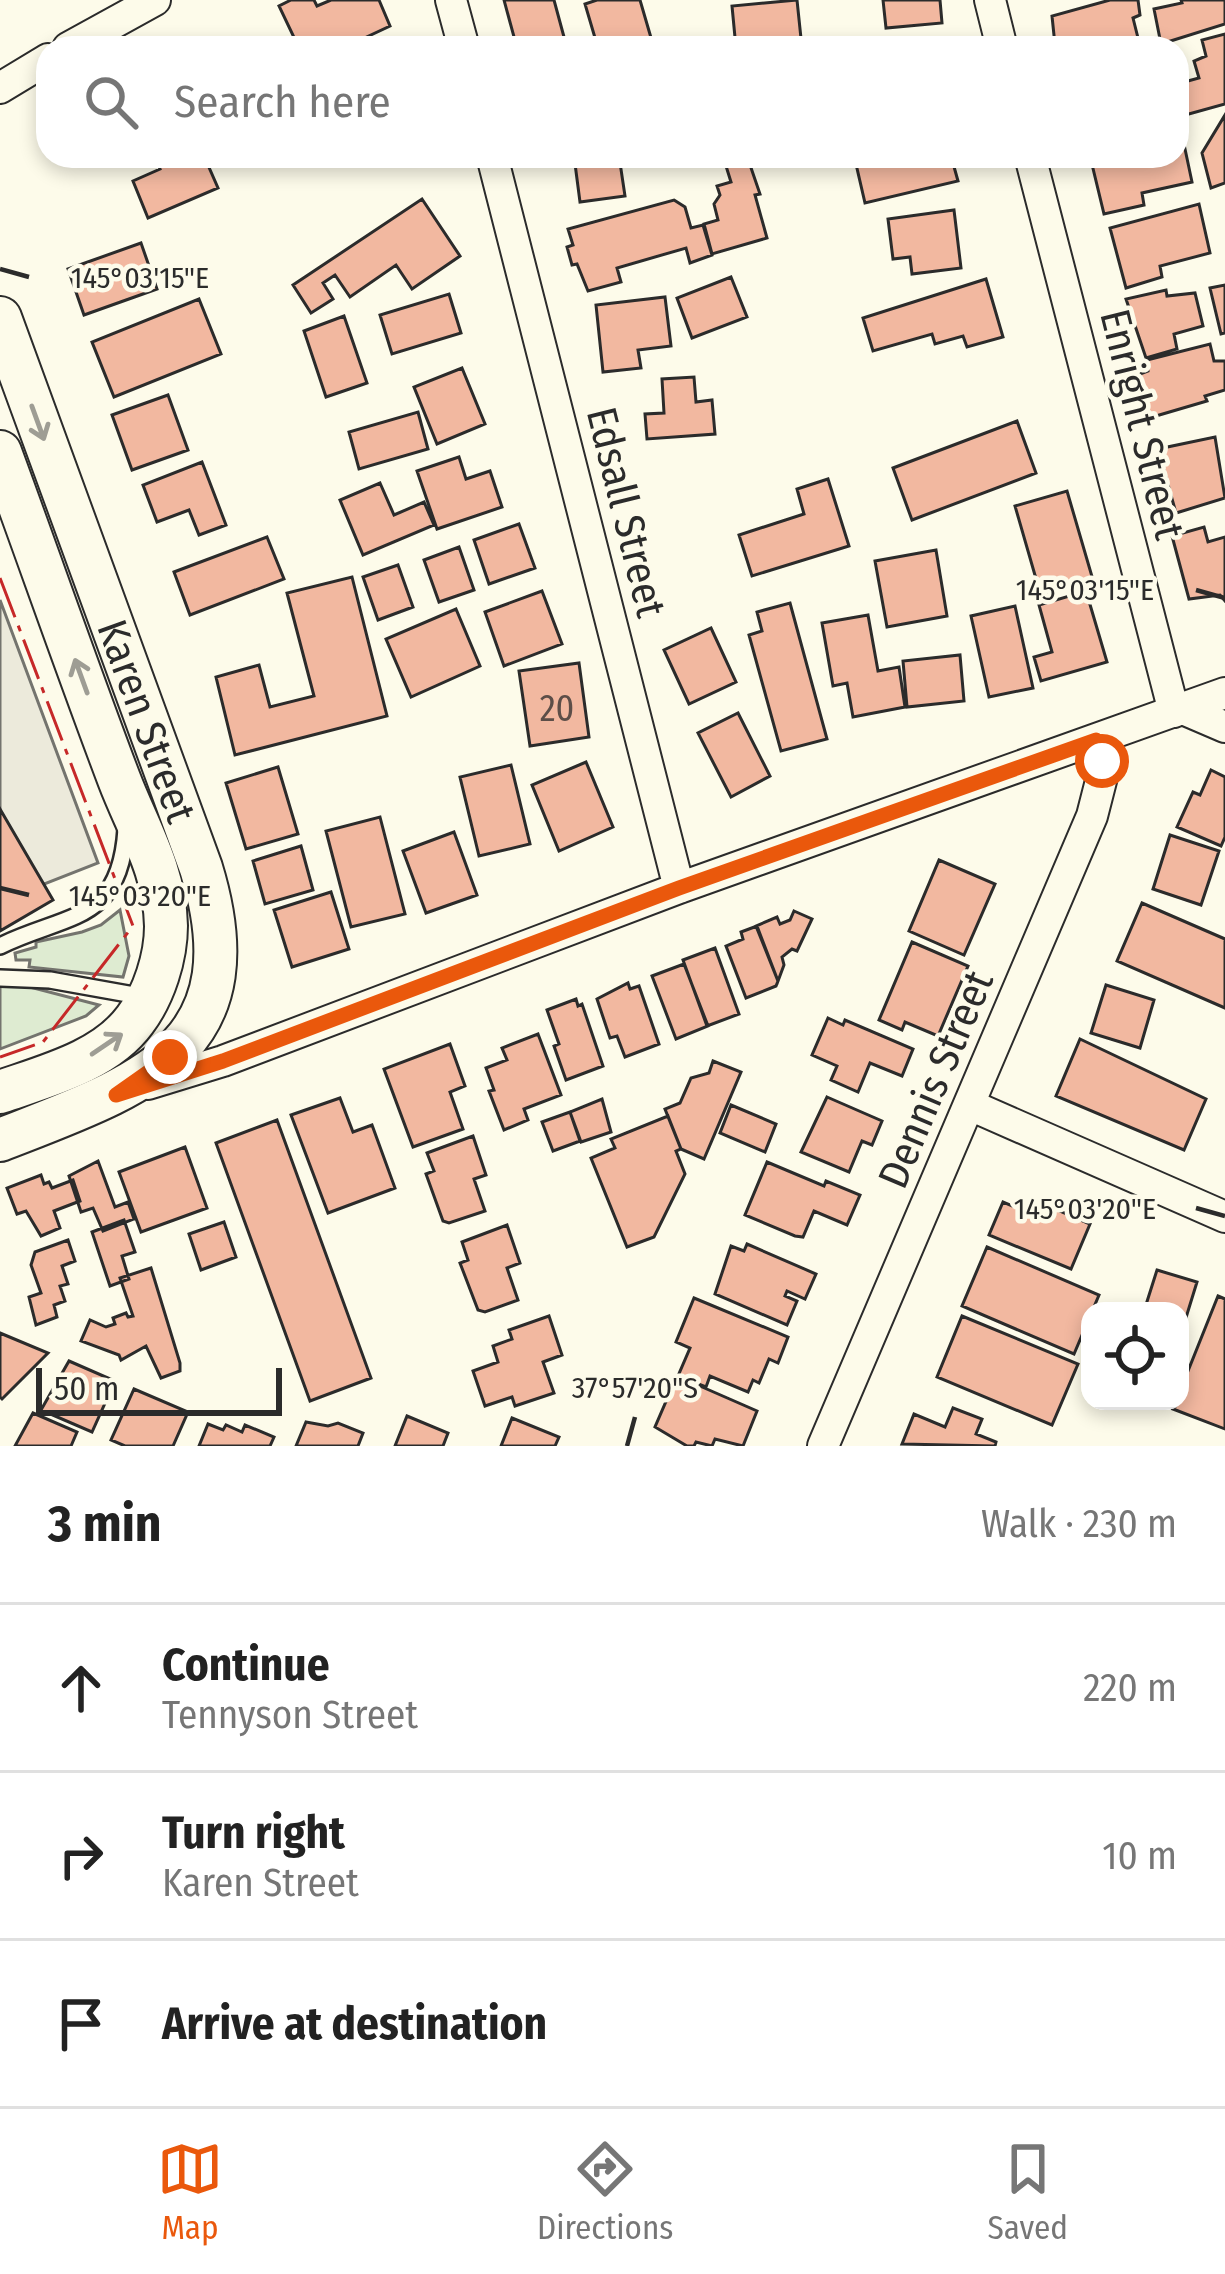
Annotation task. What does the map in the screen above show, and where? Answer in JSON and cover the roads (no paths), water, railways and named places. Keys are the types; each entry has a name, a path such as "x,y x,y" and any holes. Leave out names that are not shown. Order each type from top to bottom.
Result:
{"street":[{"path":"90,36 154,0"},
{"path":"452,0 461,36"},
{"path":"990,0 999,36"},
{"path":"4,82 36,65"},
{"name":"Edsall Street","path":"495,168 679,888"},
{"name":"Enright Street","path":"1033,168 1178,711"},
{"name":"Karen Street","path":"0,318 206,885 216,955 205,1006 187,1039 170,1057 116,1095 0,1140"},
{"name":"Karen Street","path":"0,452 122,785 159,871 166,923 160,965 148,998"},
{"path":"116,1095 223,1061 679,888 1225,693"},
{"path":"1178,711 1225,727"},
{"name":"Dennis Street","path":"823,1446 1092,816 1102,773 1096,740"},
{"path":"0,1092 110,1046 134,1022 148,998 178,980 190,965 201,933 206,885"},
{"path":"970,1105 1225,1217"}],"lane":[{"path":"0,946 80,917 102,899 124,853 122,785"},
{"path":"0,978 148,998"}]}
